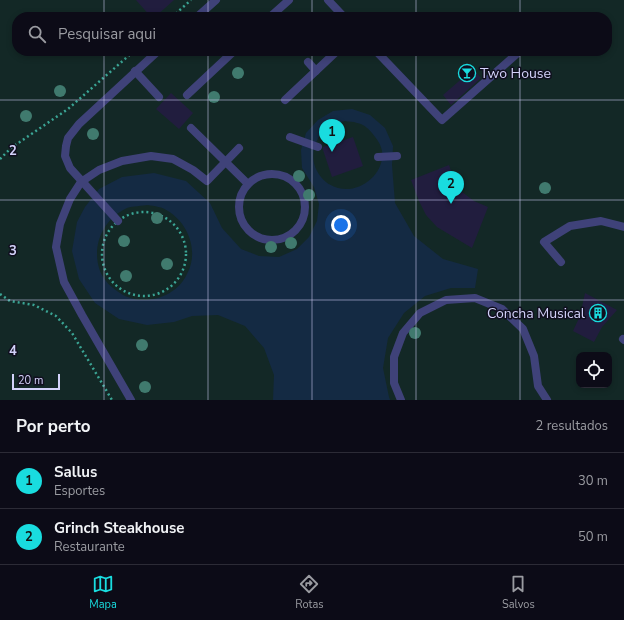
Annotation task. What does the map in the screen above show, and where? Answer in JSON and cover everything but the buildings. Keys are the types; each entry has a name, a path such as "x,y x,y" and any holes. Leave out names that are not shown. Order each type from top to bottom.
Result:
{"street":[{"path":"203,12 216,0"},
{"path":"276,12 289,0"},
{"path":"328,0 339,12"},
{"path":"118,221 81,182 70,168 65,156 68,138 79,124 152,56"},
{"path":"187,95 229,56"},
{"path":"285,100 332,56"},
{"path":"381,56 442,120 514,56"},
{"path":"308,62 316,71"},
{"path":"135,71 159,98"},
{"path":"191,128 248,184"},
{"path":"290,137 317,146"},
{"path":"131,400 64,282 56,247 60,224 70,199 81,182 99,170 122,161 151,156 173,159 193,170 207,181 239,148"},
{"path":"379,157 395,156"},
{"path":"272,174 284,176 295,183 303,194 305,207 302,220 295,230 285,238 272,240 259,238 248,230 241,220 238,207 241,194 248,184 259,176 272,174"},
{"path":"561,262 544,242 570,226 601,221 624,227"},
{"path":"401,400 394,383 394,357 403,333 420,314 446,300 475,298 502,309 523,329 534,356 538,386 547,400"}],"path":[{"path":"178,12 191,0"},
{"path":"0,159 11,148 68,109 128,56"},
{"path":"149,212 164,217 177,227 185,242 187,258 182,274 171,287 156,295 140,296 124,292 111,281 104,267 102,250 107,234 118,221 132,214 149,212"},
{"path":"0,294 10,301 34,305 56,316 72,333 112,400"}],"green space":[{"path":"0,0 624,0 624,400 0,400"}],"water":[{"path":"352,109 370,115 385,128 393,146 392,165 395,203 414,236 443,259 478,269 475,288 451,288 425,296 404,313 388,338 383,368 390,400 273,400 274,375 264,348 245,326 218,315 192,316 174,322 147,325 119,319 95,303 79,279 72,251 77,222 85,207 99,189 122,177 154,173 186,181 210,203 222,228 241,249 259,256 279,257 297,249 309,237 317,221 319,204 314,187 302,168 301,150 306,133 318,120 333,111","holes":["345,121 354,122 367,128 378,141 382,151 382,160 375,175 362,185 346,189 334,187 323,180 314,165 313,158 315,145 322,133 334,124","148,205 166,210 182,223 190,239 192,257 187,274 175,289 167,295 158,298 138,300 120,293 106,281 100,271 97,252 101,234 111,219 127,208"]}],"place":[{"name":"Two House","path":"467,73"},
{"name":"Sallus","path":"332,152"},
{"name":"Grinch Steakhouse","path":"451,204"},
{"name":"Concha Musical","path":"598,313"}]}
